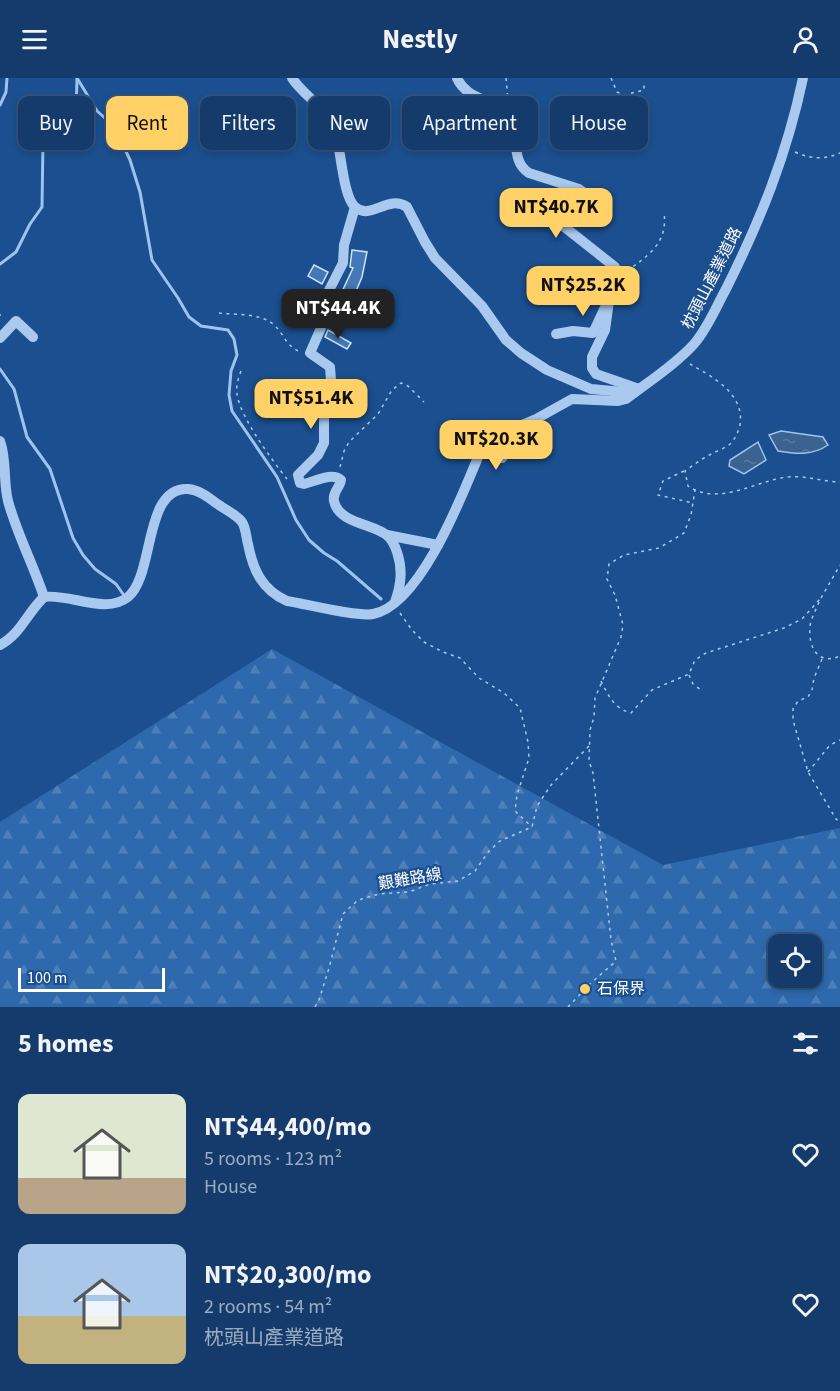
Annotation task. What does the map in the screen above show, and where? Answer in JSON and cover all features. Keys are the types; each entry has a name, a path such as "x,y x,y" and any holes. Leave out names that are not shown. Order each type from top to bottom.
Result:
{"street":[{"path":"292,78 301,91 330,120 335,129 345,182 350,200 355,207 362,211 372,211 394,202 407,207 435,258 482,306 506,340 521,354 547,370 591,389 636,391"},
{"path":"457,78 467,92 476,96"},
{"name":"枕頭山產業道路","path":"493,436 536,419 572,399 618,401 626,399 679,358 703,333 762,212 786,148 803,78"},
{"path":"516,150 523,170 579,189 589,196 588,203 584,206 561,212 559,220 562,225 615,267 619,277 592,333 573,331 556,334"},
{"path":"355,207 344,245 340,270 324,300 321,328 310,353 330,366 332,372 324,399 324,443 318,455 298,475 299,481 304,484 333,476 338,477 341,480 340,485 333,499 336,507 344,516 387,535 438,545"},
{"path":"609,301 605,330 592,357 592,368 596,374 636,391"},
{"path":"0,338 16,321 33,337"},
{"path":"493,436 494,453 496,457 502,458 516,439"},
{"path":"0,645 17,633 37,603 44,597 59,596 89,603 107,604 127,598 142,578 150,536 159,510 173,493 188,489 205,495 241,521 252,564 258,577 266,588 278,597 287,601 370,615 385,611 411,587 438,545 483,445 493,436"},
{"path":"0,441 5,458 8,499 44,597"},
{"path":"387,535 394,544 401,565 400,587 394,605"}],"path":[{"path":"506,78 509,96"},
{"path":"611,78 617,92 624,95 644,90 644,82"},
{"path":"786,148 815,159 829,158 840,153"},
{"path":"619,277 655,250 666,226 664,212"},
{"path":"219,313 267,320 276,327 290,346 310,353"},
{"path":"679,358 710,375 726,387 738,406 740,422 738,434 730,444 685,471 663,481 658,495 693,503"},
{"path":"241,371 237,382 240,406 286,478 293,482 299,481"},
{"path":"338,477 344,451 349,442 378,414 396,386 401,383 408,386 424,402"},
{"path":"685,471 688,486 695,490 730,493 787,477 840,482"},
{"path":"568,1007 616,961 611,940 593,773 589,761 590,730 594,717 595,698 621,637 623,625 615,595 607,579 609,564 624,555 659,548 684,533 691,515 695,490"},
{"path":"840,565 820,599 811,623 810,634 812,644 822,659 832,660 840,656"},
{"path":"601,681 611,701 620,710 631,713 652,690 689,674 695,660 706,653 784,628 802,618 820,599"},
{"path":"394,605 424,642 460,658 479,678 504,693 520,708 528,742 529,758 517,795 515,812 532,827 537,806 550,785 591,744"},
{"path":"822,659 808,697 798,702 793,709 793,720 808,772 840,822"},
{"path":"689,674 693,684 700,690"},
{"path":"808,772 830,745 840,740"},
{"name":"艱難路線","path":"315,1007 329,968 343,914 357,900 380,894 409,891 430,884 458,881 474,871 489,850 500,841 532,827"}],"green space":[{"path":"272,649 663,865 840,828 840,1007 0,1007 0,822"}],"water":[{"path":"781,431 823,437 828,445 810,453 778,451 769,435"},
{"path":"758,442 766,460 744,474 729,466 730,460"}],"building":[{"path":"352,250 367,252 362,277 348,310 357,316 353,322 333,311 353,268 350,267"},
{"path":"314,265 328,272 322,284 308,276"},
{"path":"328,330 351,343 347,349 325,337"}],"waterway":[{"path":"0,105 6,92 7,78"},
{"path":"77,78 97,111 114,126 130,160 140,192 152,260 189,317 201,326 228,330 234,339 237,355 231,371 229,395 232,411 277,477 296,520 309,540 381,599"},
{"path":"0,264 16,252 30,224 42,207 43,141 54,131 69,128 73,124 76,113 77,79"},
{"path":"0,369 14,389 27,437 50,469 73,538 95,569 116,584 123,594"}],"place":[{"name":"石保界","path":"585,989"}]}
